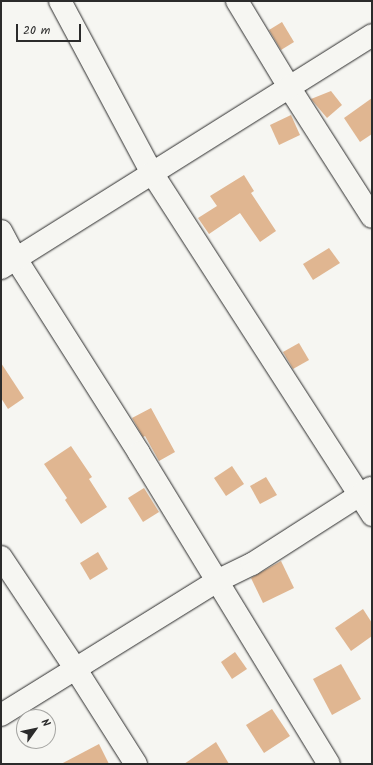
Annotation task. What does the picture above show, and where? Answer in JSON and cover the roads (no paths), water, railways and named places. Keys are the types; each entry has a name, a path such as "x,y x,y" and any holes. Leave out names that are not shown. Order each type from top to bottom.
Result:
{"street":[{"path":"60,1 152,174 366,491 372,515"},
{"path":"238,1 289,87 372,217"},
{"path":"8,263 372,35"},
{"path":"1,231 8,263 139,453 329,764"},
{"path":"1,715 217,581 252,564 366,491"},
{"path":"1,557 76,668 136,764"}]}
